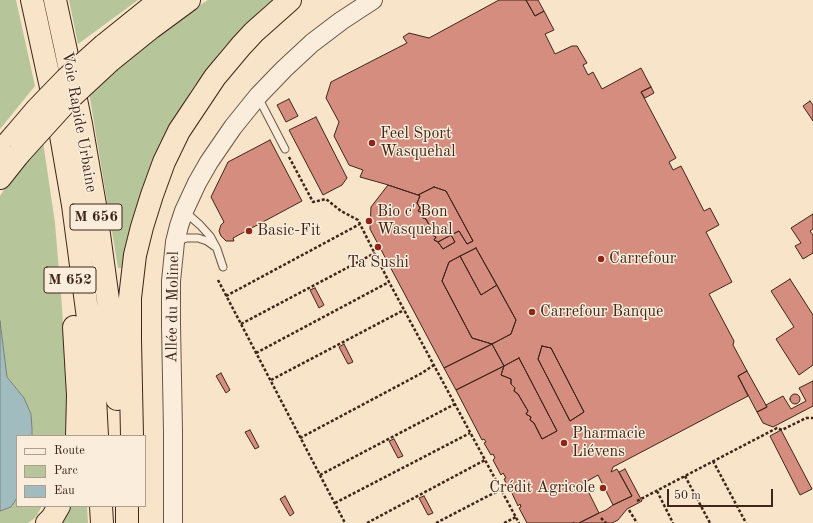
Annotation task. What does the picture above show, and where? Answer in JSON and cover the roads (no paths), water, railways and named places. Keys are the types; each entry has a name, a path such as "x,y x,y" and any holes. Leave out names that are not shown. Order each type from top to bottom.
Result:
{"highway":[{"name":"Voie Rapide Urbaine","path":"32,0 59,124 73,205 87,310 95,391 97,435"},
{"name":"Voie Rapide Urbaine","path":"55,0 80,117 96,212 108,300 121,435"},
{"path":"0,178 11,147 68,100 107,53 160,0"},
{"path":"107,53 151,28 189,0"},
{"path":"132,435 130,340 131,290 135,255 152,195 164,162 179,131 206,89 240,46 290,0"},
{"name":"M 652","path":"59,124 76,352 78,395 77,435"},
{"path":"47,523 58,507"},
{"path":"101,507 102,523"},
{"path":"127,507 127,523"}],"street":[{"name":"Allée du Molinel","path":"173,523 173,431 170,301 172,263 175,242 184,211 209,162 233,127 258,96 312,43 341,21 373,0"}],"lane":[{"path":"258,96 285,149"},
{"path":"184,211 210,236 224,267"},
{"path":"175,242 187,238 198,238 207,241 217,249"}],"water":[{"path":"0,321 7,377 24,398 31,414 32,435 16,435 16,500 11,507 0,511"}],"place":[{"name":"Feel Sport Wasquehal","path":"372,143"},
{"name":"Bio c' Bon Wasquehal","path":"369,221"},
{"name":"Basic-Fit","path":"249,231"},
{"name":"Ta Sushi","path":"378,247"},
{"name":"Carrefour","path":"601,259"},
{"name":"Carrefour Banque","path":"532,312"},
{"name":"Pharmacie Liévens","path":"564,443"},
{"name":"Crédit Agricole","path":"603,488"}]}
